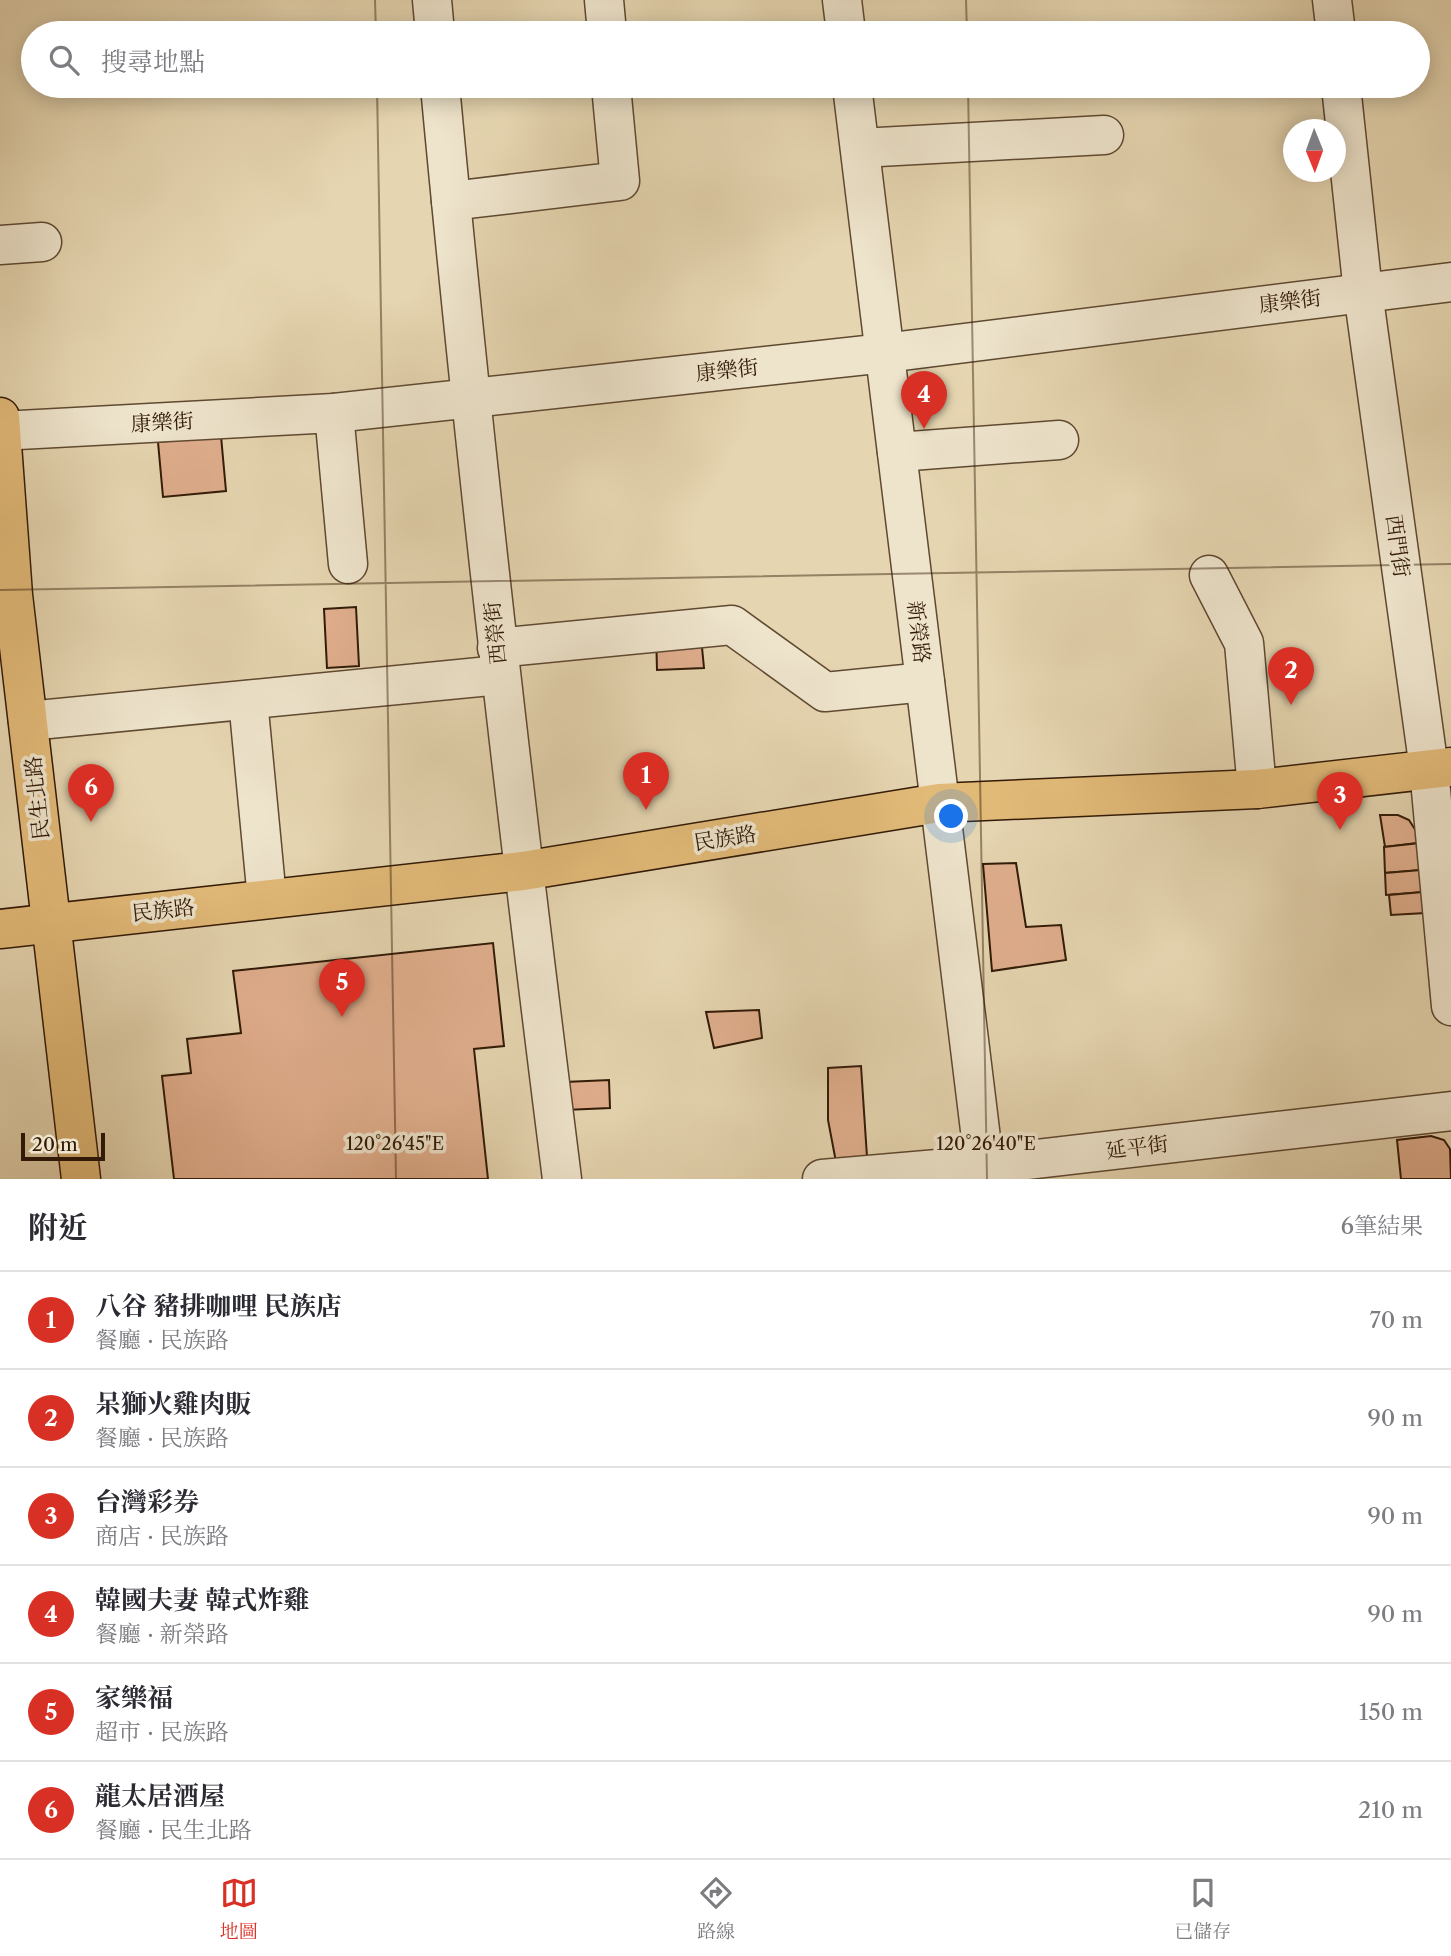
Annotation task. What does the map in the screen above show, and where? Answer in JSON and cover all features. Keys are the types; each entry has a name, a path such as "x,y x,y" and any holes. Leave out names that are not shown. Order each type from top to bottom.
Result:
{"main road":[{"name":"民生北路","path":"1,426 7,597 28,721 81,1179"},
{"name":"民族路","path":"0,929 523,870 939,803 1257,789 1440,768"}],"street":[{"path":"432,0 434,21"},
{"path":"604,0 606,21"},
{"path":"842,0 845,21"},
{"path":"1332,0 1335,21"},
{"name":"西榮街","path":"441,98 468,398 562,1179"},
{"path":"451,201 620,181 612,98"},
{"name":"新榮路","path":"854,98 985,1172"},
{"name":"西門街","path":"1342,98 1363,292 1440,768 1451,1006"},
{"path":"860,148 1104,135"},
{"path":"0,245 42,242"},
{"name":"康樂街","path":"1,426 334,413 885,353 1451,282"},
{"path":"334,413 348,564"},
{"path":"897,452 1059,440"},
{"path":"1209,575 1244,643 1257,789"},
{"path":"28,721 248,700 733,625 825,692 925,682"},
{"path":"248,700 267,899"},
{"name":"延平街","path":"822,1179 985,1172 1451,1111"}],"building":[{"path":"221,436 226,491 163,497 158,442"},
{"path":"356,607 359,666 327,668 324,609"},
{"path":"656,632 701,637 704,668 657,670"},
{"path":"1380,815 1398,815 1409,820 1416,831 1417,843 1385,847"},
{"path":"1420,843 1421,870 1385,873 1384,847"},
{"path":"1016,863 1026,927 1061,925 1066,960 992,971 983,864"},
{"path":"1421,870 1423,892 1386,895 1385,873"},
{"path":"1423,892 1425,913 1391,915 1389,895"},
{"path":"493,943 504,1046 474,1049 488,1179 174,1179 162,1076 191,1073 187,1039 241,1033 233,971"},
{"path":"759,1010 762,1038 714,1048 706,1012"},
{"path":"861,1066 867,1157 836,1162 828,1120 828,1068"},
{"path":"609,1080 610,1108 565,1110 565,1082"},
{"path":"1431,1136 1444,1140 1450,1149 1451,1179 1401,1179 1397,1140"}],"place":[{"name":"韓國夫妻 韓式炸雞","path":"924,429"},
{"name":"呆獅火雞肉販","path":"1291,705"},
{"name":"八谷 豬排咖哩 民族店","path":"646,810"},
{"name":"龍太居酒屋","path":"91,822"},
{"name":"台灣彩券","path":"1340,830"},
{"name":"家樂福","path":"342,1017"}]}
